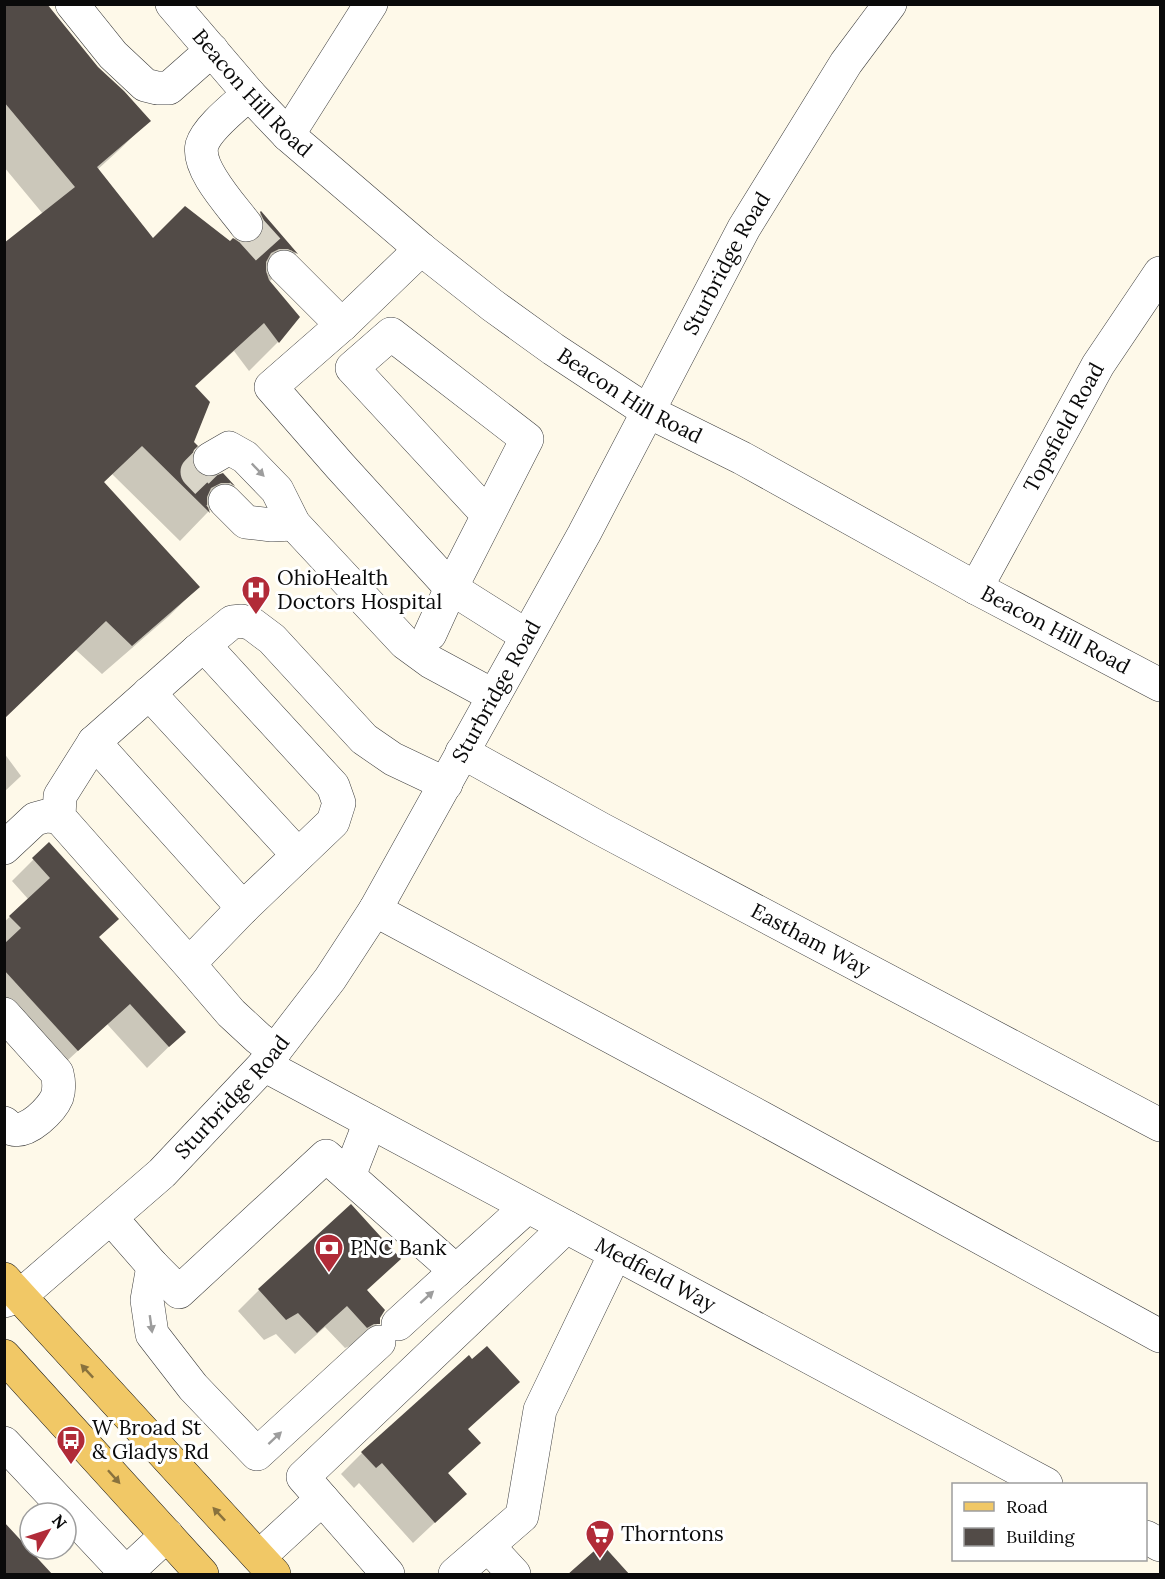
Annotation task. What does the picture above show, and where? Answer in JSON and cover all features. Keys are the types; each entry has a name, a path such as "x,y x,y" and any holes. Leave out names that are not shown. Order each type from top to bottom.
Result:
{"main road":[{"path":"10,1292 267,1566"},
{"path":"4,1356 202,1575"}],"street":[{"path":"72,4 113,55 145,85 169,88 212,50"},
{"name":"Beacon Hill Road","path":"172,4 249,94 288,135 421,249 554,349 647,411 742,458 976,588 1161,685"},
{"path":"288,135 371,4"},
{"name":"Sturbridge Road","path":"10,1292 111,1218 162,1173 269,1058 330,979 375,910 584,534 744,228 846,63 890,4"},
{"path":"246,225 210,177 201,158 202,144 213,127 249,94"},
{"path":"421,249 342,325 271,387 451,588 527,636"},
{"path":"284,267 342,325"},
{"name":"Topsfield Road","path":"976,588 1098,365 1161,273"},
{"path":"429,634 527,439 391,334 352,368 488,515"},
{"path":"210,459 229,448 245,457 277,490 294,524 405,643 431,662 494,696"},
{"path":"225,501 246,522 272,525 294,524"},
{"path":"4,848 35,819 46,816 59,817 60,796 94,742 232,622 242,621 252,624 272,639 364,739 393,759 446,784"},
{"path":"189,964 243,908 333,822 339,803 333,786 212,654 198,650"},
{"path":"149,693 298,855"},
{"path":"94,742 243,908"},
{"name":"Eastham Way","path":"462,753 1161,1125"},
{"name":"Medfield Way","path":"59,817 231,1013 258,1038 269,1058 370,1122 1042,1483"},
{"path":"375,910 1161,1336"},
{"path":"4,1014 57,1073 59,1085 57,1096 44,1116 21,1129 13,1129 4,1123"},
{"path":"349,1176 370,1122"},
{"path":"111,1218 179,1292 326,1156 456,1271"},
{"path":"153,1266 147,1300 152,1334 193,1387 257,1454 527,1207"},
{"path":"388,1575 303,1478 566,1227"},
{"path":"454,1575 522,1516 540,1410 615,1254"},
{"path":"4,1443 126,1573 167,1535"},
{"path":"267,1566 322,1499"},
{"path":"1147,1538 1161,1545"},
{"path":"488,1546 514,1575"}],"building":[{"path":"4,4 47,4 98,67 151,121 97,167 153,238 185,206 230,241 233,238 239,242 249,243 258,239 263,232 265,223 261,211 298,254 288,249 279,249 271,253 266,262 266,271 269,280 300,317 279,343 264,323 195,386 210,402 194,442 198,446 191,458 194,468 200,475 209,478 223,473 235,486 221,483 211,488 207,497 210,513 142,446 104,482 200,587 132,646 106,621 4,719 4,243 75,187 4,102"},
{"path":"49,842 119,919 99,937 186,1032 169,1047 130,1004 78,1051 4,970 4,944 21,928 9,916 50,878 32,858"},
{"name":"PNC Bank","path":"351,1204 401,1259 367,1290 385,1310 380,1318 380,1324 367,1328 347,1306 317,1333 298,1313 286,1320 258,1289"},
{"path":"487,1346 520,1382 468,1429 481,1443 448,1473 467,1494 435,1523 382,1463 376,1468 361,1452 469,1355 472,1359"},
{"path":"4,1522 18,1537 18,1561 40,1561 53,1575 4,1575"},
{"name":"Thorntons","path":"602,1544 630,1575 567,1575"}],"tunnel":[{"path":"246,225 284,267"},
{"path":"210,459 197,472 225,501"}],"place":[{"name":"OhioHealth Doctors Hospital","path":"256,616"},
{"name":"PNC Bank","path":"329,1274"},
{"name":"W Broad St & Gladys Rd","path":"71,1466"},
{"name":"Thorntons","path":"600,1560"}]}
